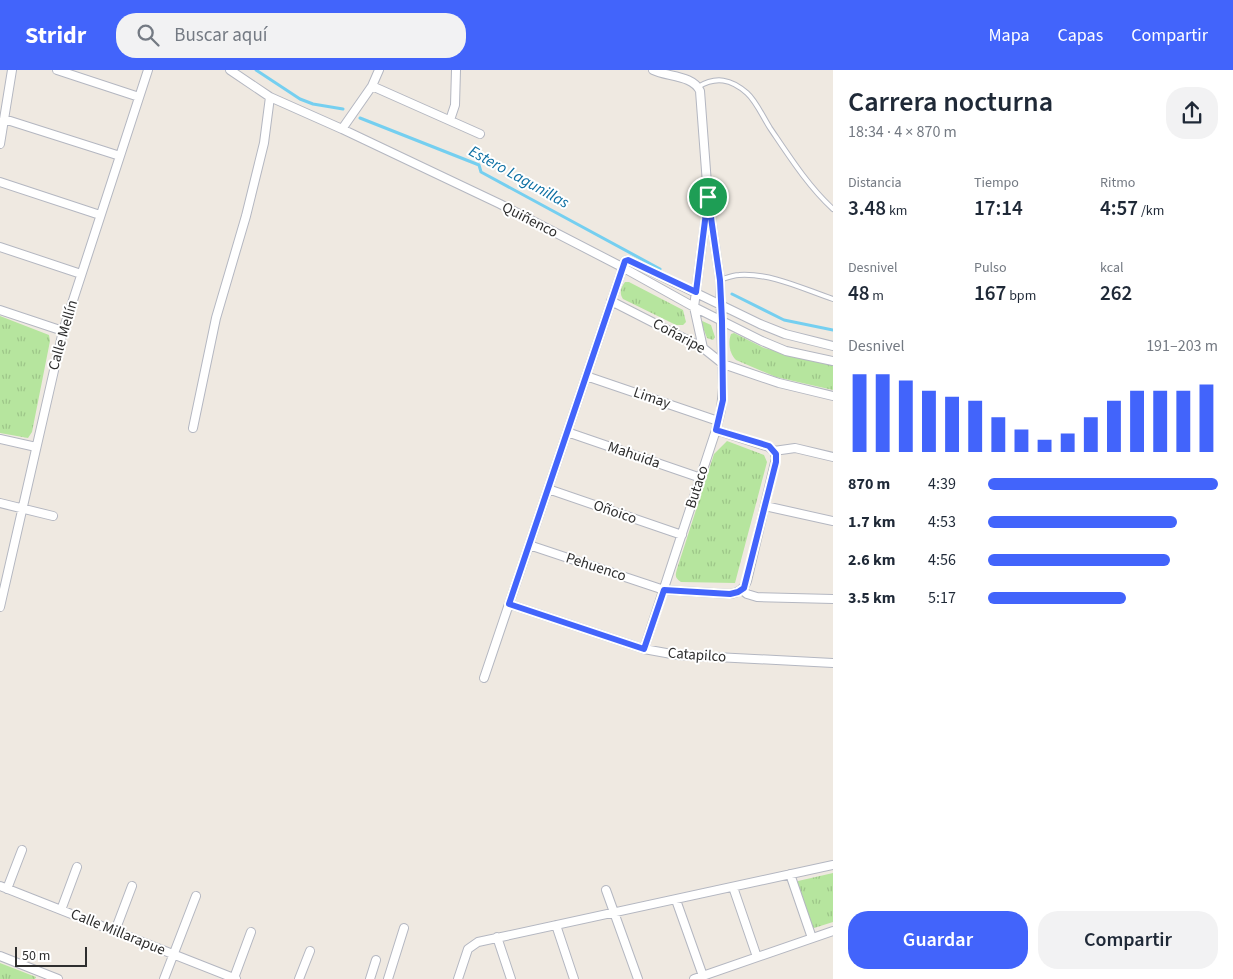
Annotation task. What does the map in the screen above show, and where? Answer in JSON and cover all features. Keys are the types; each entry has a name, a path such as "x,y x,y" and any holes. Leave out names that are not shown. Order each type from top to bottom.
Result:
{"street":[{"path":"0,144 12,70"},
{"path":"57,70 77,73 139,97"},
{"name":"Calle Mellín","path":"0,607 62,331 148,70"},
{"name":"Quiñenco","path":"230,70 270,97 500,204 622,267 694,307 775,347 833,361"},
{"path":"342,129 372,86 379,70"},
{"path":"450,120 456,106 456,70"},
{"path":"653,70 668,76 689,80 698,87 701,96 708,197 694,307 703,348"},
{"path":"372,86 480,134"},
{"path":"193,428 216,318 246,216 264,143 270,97"},
{"path":"4,119 120,156"},
{"path":"0,182 100,216"},
{"name":"Butaco","path":"644,649 701,478 723,400 720,280 708,197"},
{"path":"0,247 81,274"},
{"path":"484,678 625,261 628,260 785,334 833,346"},
{"name":"Coñaripe","path":"611,301 703,348 723,364 780,383 833,396"},
{"path":"0,310 62,331"},
{"name":"Limay","path":"586,376 718,421"},
{"path":"716,430 769,446 774,451 776,462 747,581 742,590 747,594 757,597 833,599"},
{"name":"Mahuida","path":"567,432 701,478"},
{"path":"0,439 36,447"},
{"path":"774,451 795,448 833,457"},
{"name":"Oñoico","path":"548,489 682,535"},
{"path":"0,503 53,516"},
{"path":"765,506 833,521"},
{"name":"Pehuenco","path":"529,545 664,590 730,594 742,590"},
{"path":"0,567 8,569"},
{"name":"Catapilco","path":"509,604 644,649 677,655 833,663"},
{"path":"4,887 22,850"},
{"path":"458,979 467,953 471,946 478,942 833,865"},
{"path":"61,910 77,867"},
{"path":"790,874 812,938"},
{"path":"115,931 132,886"},
{"name":"Calle Millarapue","path":"4,887 235,979"},
{"path":"733,887 757,957"},
{"path":"606,890 638,979"},
{"path":"164,979 196,896"},
{"path":"676,900 703,976"},
{"path":"556,925 574,979"},
{"path":"388,979 404,928"},
{"path":"694,979 833,930"},
{"path":"235,979 251,932"},
{"path":"497,937 511,979"},
{"path":"299,979 310,951"},
{"path":"0,956 58,979"},
{"path":"370,979 376,960"}],"lane":[{"path":"698,87 710,80 719,79 732,83 748,93 795,165 824,201 833,209"},
{"path":"720,280 738,275 760,276 833,299"}],"green space":[{"path":"625,282 629,282 683,310 686,322 683,325 676,325 623,299 621,290"},
{"path":"0,316 49,335 50,341 32,432 28,438 0,433"},
{"path":"700,320 711,325 715,337 713,340 707,338"},
{"path":"734,333 764,348 833,365 833,390 776,377 736,360 729,344 731,334"},
{"path":"727,441 764,455 767,462 735,583 681,582 677,578 676,571 714,454"},
{"path":"833,873 833,922 814,928 811,926 797,884 798,881"},
{"path":"0,963 36,977 35,979 0,979"}],"waterway":[{"name":"Estero Lagunillas","path":"256,70 300,99 313,104 343,109"},
{"name":"Estero Lagunillas","path":"360,118 479,165 481,172 660,269"},
{"name":"Estero Lagunillas","path":"732,294 784,320 833,330"}],"route":[{"path":"708,197 720,280 722,321 723,400 716,430 769,446 776,454 776,462 744,588 734,594 664,590 644,649 509,604 625,261 628,260 696,292 708,197"}]}
